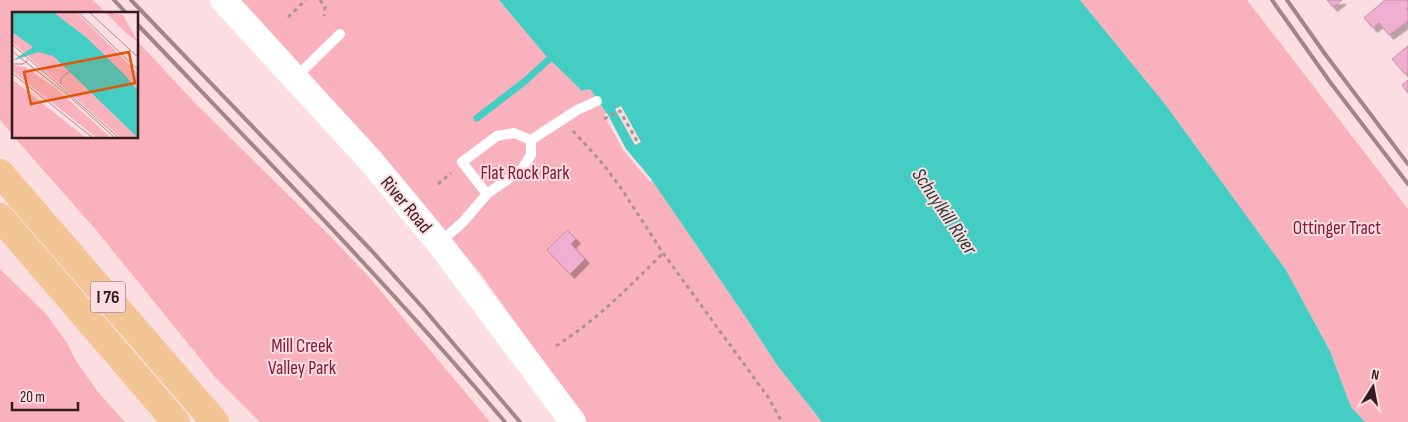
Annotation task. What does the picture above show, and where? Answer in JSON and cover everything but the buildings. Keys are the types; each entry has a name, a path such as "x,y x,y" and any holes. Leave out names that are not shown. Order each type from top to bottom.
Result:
{"highway":[{"name":"I 76","path":"0,173 215,422"},
{"name":"I 76","path":"0,217 176,422"}],"street":[{"name":"River Road","path":"223,0 371,161 439,242 572,422"}],"lane":[{"path":"294,78 340,34"},
{"path":"531,140 577,110 597,101"},
{"path":"487,194 462,162 474,151 497,136 514,133 531,140"},
{"path":"439,242 463,222 487,194 522,169 531,155 531,140"}],"path":[{"path":"288,17 306,0"},
{"path":"320,0 325,7 324,16"},
{"path":"604,119 620,111 637,141"},
{"path":"562,120 603,164 621,188 663,253 768,397 782,422"},
{"path":"556,346 603,312 663,253"}],"green space":[{"path":"0,0 93,0 105,12 12,12 12,134 0,120"},
{"name":"Flat Rock Park","path":"242,0 499,0 546,56 582,91 590,89 605,111 625,148 651,179 777,365 822,422 587,422 480,273 394,169"},
{"name":"Ottinger Tract","path":"1080,0 1247,0 1408,209 1408,422 1365,422 1351,407 1330,351 1286,270 1165,104"},
{"name":"Mill Creek Valley Park","path":"139,43 196,104 369,277 490,422 260,422 216,378 96,230 16,139 139,139"},
{"path":"0,269 46,314 98,392 125,422 0,422"}],"water":[{"name":"Schuylkill River","path":"499,0 1080,0 1165,104 1286,270 1330,351 1351,407 1365,422 822,422 777,365 651,179 625,148 605,111 590,89 582,91 546,56"}],"pier":[{"path":"621,106 641,142 635,145 615,109"},
{"path":"607,113 626,149 652,180 650,182 623,150 604,115"}],"waterway":[{"path":"477,118 524,82 556,53"}],"railway":[{"path":"114,0 125,12"},
{"path":"131,0 371,250 520,422"},
{"path":"1272,0 1330,82 1408,184"},
{"path":"1287,0 1408,164"},
{"path":"139,26 370,270 505,422"}]}
